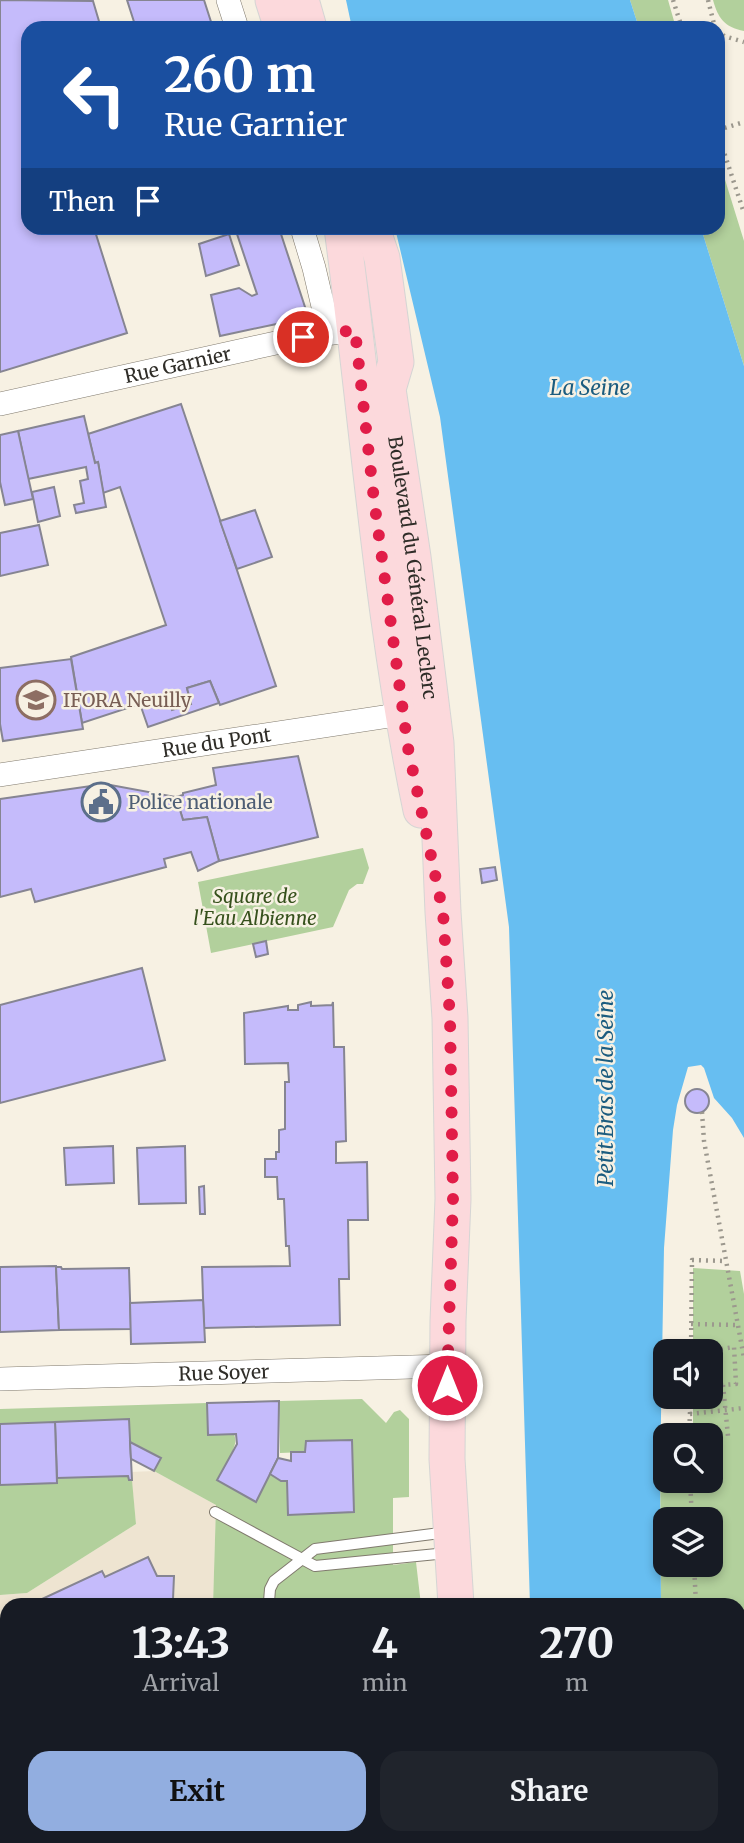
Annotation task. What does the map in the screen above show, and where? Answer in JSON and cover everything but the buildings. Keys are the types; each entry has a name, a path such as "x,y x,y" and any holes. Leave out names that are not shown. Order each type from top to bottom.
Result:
{"main road":[{"path":"273,0 280,21"},
{"path":"301,0 307,21"},
{"name":"Boulevard du Général Leclerc","path":"342,235 342,331 377,524 418,712"},
{"name":"Boulevard du Général Leclerc","path":"374,235 382,258 396,362 388,389 418,712 408,748 443,912 450,1018 453,1199 447,1366 447,1458 455,1598"},
{"path":"342,331 375,351 377,375 388,389"}],"street":[{"path":"228,0 235,21"},
{"name":"Boulevard du Général Leclerc","path":"304,235 314,268 342,331"},
{"name":"Rue Garnier","path":"0,404 342,331"},
{"name":"Rue du Pont","path":"0,775 418,712"},
{"name":"Rue Soyer","path":"0,1379 447,1366"}],"lane":[{"path":"215,1512 315,1566 451,1542"},
{"path":"270,1598 274,1581 316,1549 451,1542"}],"path":[{"path":"673,0 680,21"},
{"path":"708,0 714,21"},
{"path":"725,36 744,42"},
{"path":"725,129 744,122"},
{"path":"725,154 744,213"},
{"path":"702,1112 704,1141 744,1358"},
{"path":"691,1339 692,1260 726,1261"},
{"path":"691,1324 738,1325"},
{"path":"723,1349 734,1348 736,1384 723,1385 729,1436"},
{"path":"690,1414 744,1408"},
{"path":"690,1409 690,1423"},
{"path":"695,1577 696,1598"}],"shaded area":[{"path":"154,1471 216,1505 213,1598 0,1598 0,1595 27,1593 136,1524 131,1472"}],"green space":[{"path":"630,0 668,0 674,21 637,21"},
{"path":"713,0 744,0 744,31 731,27 717,12"},
{"path":"725,180 744,241 744,366 703,235 725,235"},
{"name":"Square de l'Eau Albienne","path":"363,848 369,868 363,884 357,884 349,890 333,927 211,953 198,882"},
{"path":"693,1268 740,1271 744,1294 744,1598 661,1598 661,1577 723,1577 723,1507 660,1507 660,1493 723,1493 723,1423 693,1423 693,1409 723,1409 723,1339 693,1339"},
{"path":"362,1399 386,1423 394,1412 400,1410 409,1419 409,1497 393,1498 393,1565 416,1562 420,1598 213,1598 216,1505 154,1471 161,1458 130,1442 129,1420 0,1424 0,1409 207,1403 228,1425 235,1438 235,1445 217,1480 256,1501 270,1474 281,1481 287,1481 288,1514 354,1512 352,1441 306,1441 305,1452 280,1453 279,1401"},
{"path":"128,1476 129,1480 132,1480 136,1524 27,1593 0,1595 0,1485 57,1483 57,1478"}],"water":[{"path":"346,0 630,0 637,21 350,21"},
{"name":"La Seine","path":"397,235 703,235 744,366 744,1138 732,1118 714,1098 704,1068 701,1065 688,1067 673,1130 664,1248 662,1339 653,1339 653,1409 661,1409 661,1423 653,1423 653,1493 660,1493 660,1507 653,1507 653,1577 661,1577 661,1598 530,1598 509,927 440,417"}],"place":[{"name":"IFORA Neuilly","path":"36,700"},
{"name":"Police nationale","path":"101,802"}],"route":[{"path":"303,337 355,330 374,500 408,748 443,912 450,1018 453,1199 447,1385"}],"water label":[{"name":"Petit Bras de la Seine","path":"605,1088"}]}
